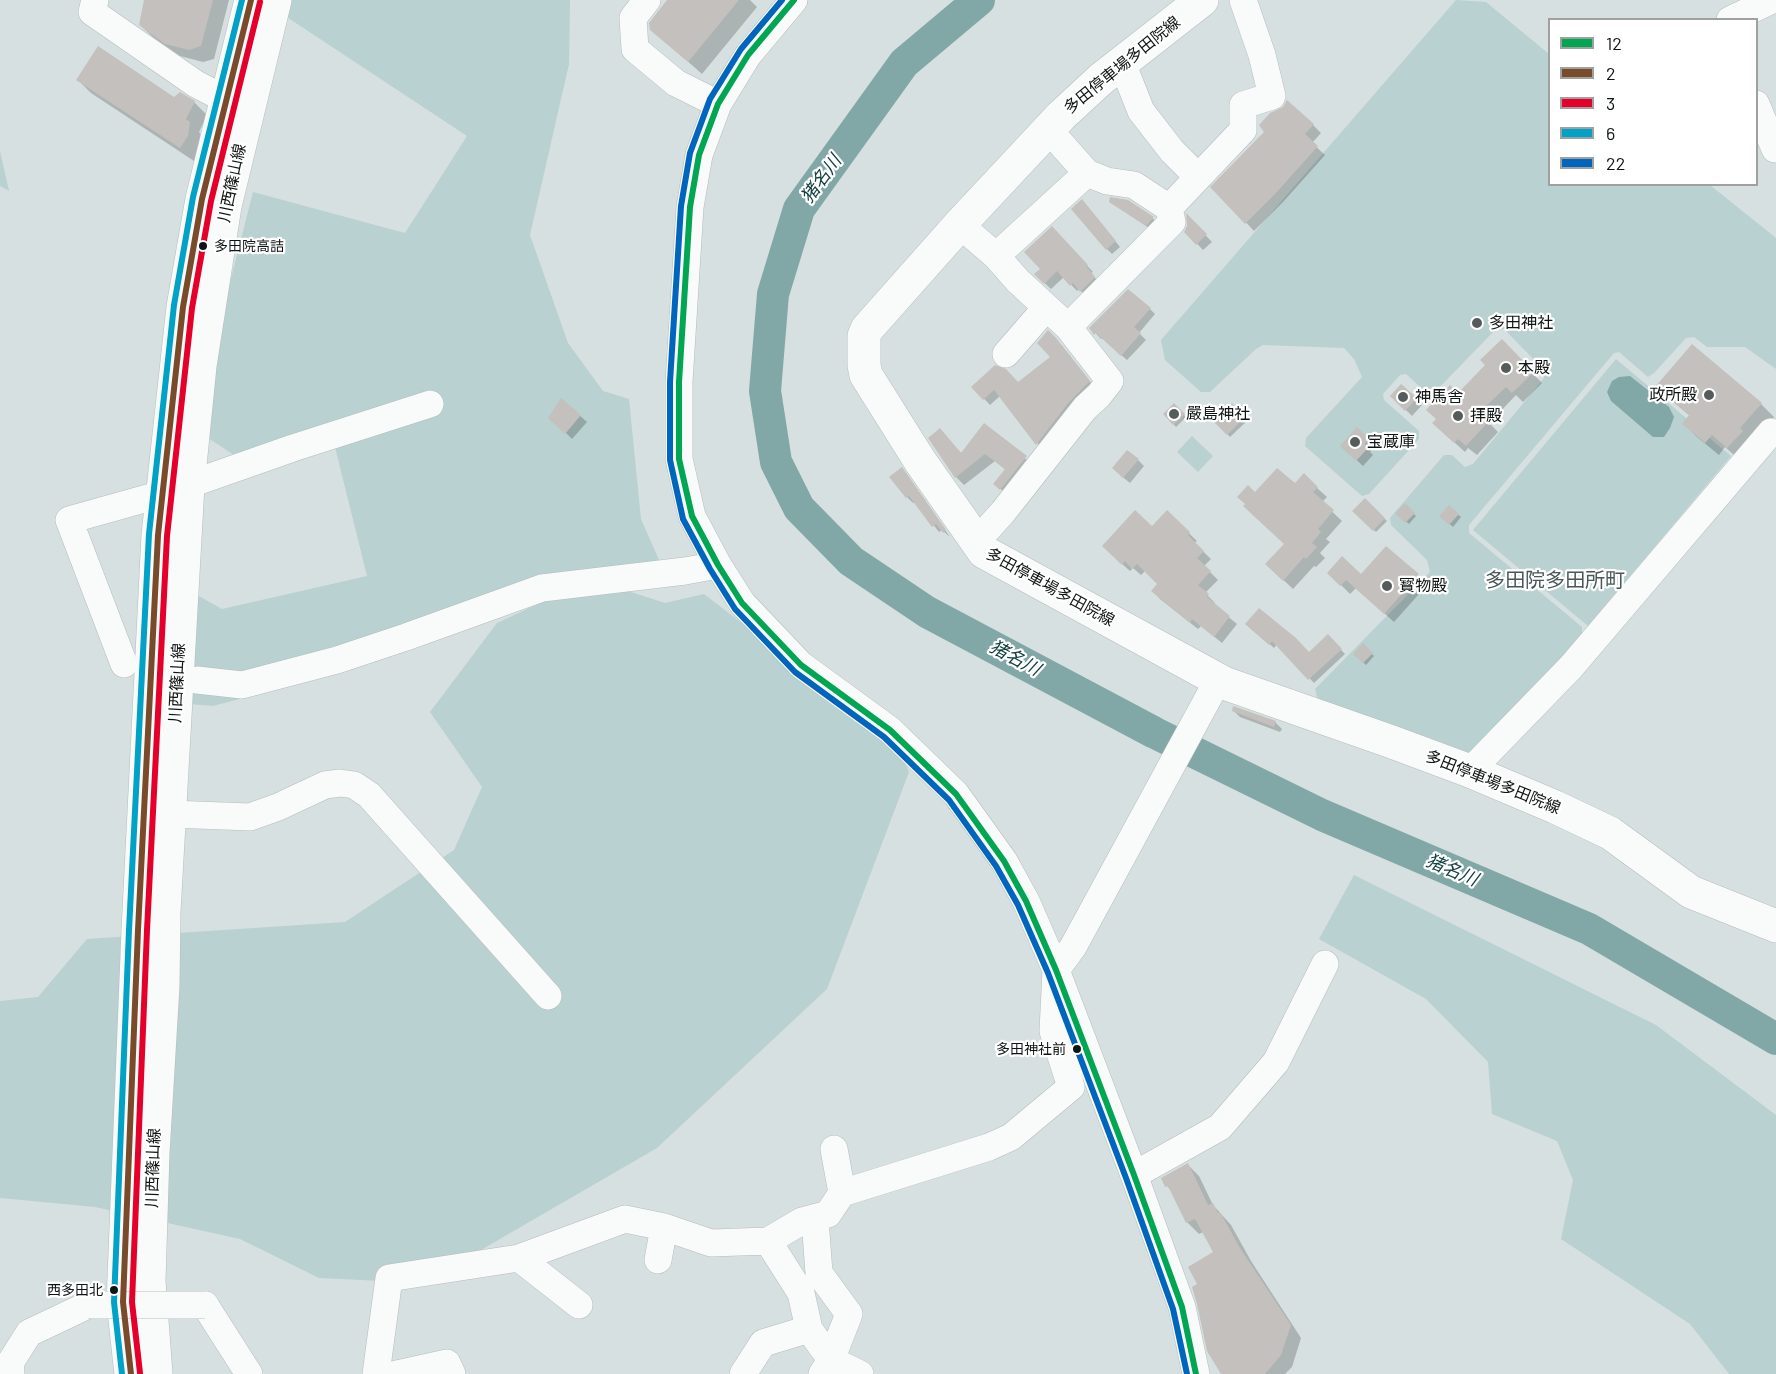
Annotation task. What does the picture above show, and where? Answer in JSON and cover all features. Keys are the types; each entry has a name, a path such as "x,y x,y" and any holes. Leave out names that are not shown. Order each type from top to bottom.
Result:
{"main road":[{"name":"川西篠山線","path":"149,992 164,912 170,814 175,489 183,307 202,200 251,0"},
{"name":"川西篠山線","path":"131,1374 123,1302 141,1158 149,992 158,535 175,489 200,366 225,206 275,0"},
{"name":"多田停車場多田院線","path":"1203,0 1101,79 1048,129 960,225 867,329 864,336 866,375 920,461 984,552 1213,690 1470,771 1610,832 1691,892 1776,926"},
{"name":"川西篠山線","path":"141,1158 156,1374"}],"street":[{"path":"95,0 92,12 196,84 225,99"},
{"path":"646,0 633,18 634,49 676,83 718,104"},
{"path":"794,0 748,56 718,104 699,155 690,207 679,382 679,459 692,516 718,565 742,603 801,665 890,730 956,794 1004,861 1026,901 1056,970 1134,1175 1182,1307 1196,1374"},
{"path":"1169,208 1244,130 1243,105 1272,96 1262,55 1243,0"},
{"path":"1734,18 1772,0"},
{"path":"1122,63 1141,111 1173,151 1198,177"},
{"path":"1758,109 1775,149"},
{"path":"1048,129 1087,173 1107,182 1134,185 1169,208 1172,222 1068,327"},
{"path":"996,256 1087,173"},
{"path":"960,225 996,256 1046,308 1068,327 1110,381 1084,408 1003,512 976,542"},
{"path":"1006,354 1046,308"},
{"path":"124,664 69,520 175,489 292,448 430,404"},
{"path":"1470,771 1571,667 1774,431"},
{"path":"197,680 242,686 406,638 542,588 718,565"},
{"path":"376,1374 389,1278 519,1258 625,1219 663,1227 711,1243 768,1241 802,1221 828,1214 842,1192 989,1147 1011,1137 1071,1087 1053,1031 1056,970 1073,947 1213,690"},
{"path":"170,814 250,817 325,785 340,783 354,786 369,795 548,996"},
{"path":"1134,1175 1220,1127 1276,1062 1324,964"},
{"path":"834,1149 842,1192"},
{"path":"815,1219 819,1273 849,1314 827,1367"},
{"path":"658,1260 663,1227"},
{"path":"768,1241 801,1293 809,1329 827,1367"},
{"path":"519,1258 579,1305"},
{"path":"11,1374 10,1363 29,1333 88,1305 206,1305 249,1374"},
{"path":"743,1374 763,1343 809,1329"},
{"path":"397,1374 447,1363 452,1374"},
{"path":"827,1367 860,1374"}],"shaded area":[{"path":"261,0 570,0 569,64 530,235 568,343 603,391 629,399 641,519 670,585 628,591 665,603 704,594 896,742 909,772 827,989 657,1148 424,1283 319,1278 240,1239 95,1207 0,1198 0,1001 38,997 87,939 345,922 454,850 482,787 430,712 497,623 538,604 307,681 213,706 165,702 170,580 222,609 367,576 332,435 243,461 193,428 253,192 405,233 467,136"},
{"path":"1456,0 1486,2 1548,53 1548,186 1711,186 1776,238 1776,369 1745,347 1707,347 1694,337 1686,338 1648,377 1619,352 1614,353 1469,525 1469,533 1582,627 1582,638 1464,758 1319,704 1315,689 1430,572 1427,560 1391,525 1390,518 1444,455 1452,455 1465,467 1473,464 1544,378 1544,370 1504,329 1495,330 1435,392 1428,394 1406,374 1400,375 1383,394 1384,400 1419,431 1419,439 1369,494 1362,496 1305,446 1306,438 1362,377 1354,359 1344,348 1263,345 1210,392 1201,392 1165,360 1161,340"},
{"path":"0,151 9,191 0,186"},
{"path":"1616,359 1731,456 1588,626 1473,530"},
{"path":"1630,376 1669,407 1674,417 1664,437 1653,437 1611,401 1607,392 1612,381 1619,377"},
{"path":"1192,436 1213,456 1198,472 1177,452"},
{"path":"1354,875 1656,1025 1776,1115 1776,1374 1729,1374 1690,1324 1561,1239 1573,1180 1557,1141 1492,1114 1488,1062 1426,999 1319,939"}],"building":[{"path":"144,0 213,0 201,46 189,50 165,44 139,25"},
{"path":"667,0 739,0 688,62 650,30 649,23"},
{"path":"98,46 174,97 180,92 195,101 186,119 190,122 188,136 180,148 76,80"},
{"path":"1287,100 1314,124 1305,134 1318,146 1245,224 1210,187 1264,132 1259,125 1270,113 1283,107"},
{"path":"1110,197 1128,200 1154,217 1146,226 1109,202"},
{"path":"1082,199 1116,241 1106,250 1071,209"},
{"path":"1186,213 1207,234 1196,245 1184,232 1187,226"},
{"path":"1052,226 1088,265 1086,266 1095,277 1080,292 1073,283 1070,286 1057,271 1044,284 1034,274 1040,269 1024,252"},
{"path":"1128,289 1151,308 1134,327 1141,333 1121,356 1096,333 1094,335 1089,328"},
{"path":"1048,330 1090,381 1069,402 1036,445 994,390 983,400 971,387 995,365 1006,369 1018,382 1050,357 1037,343"},
{"path":"1502,339 1534,372 1512,393 1506,387 1484,408 1481,414 1489,421 1466,446 1458,439 1454,443 1432,423 1436,419 1426,410 1450,385 1458,393 1485,365 1480,360"},
{"name":"政所殿","path":"1692,344 1762,403 1740,428 1743,431 1727,448 1712,435 1705,443 1682,424 1689,415 1655,387"},
{"name":"神馬舎","path":"1401,384 1417,398 1405,411 1390,396"},
{"path":"561,398 581,415 565,434 548,418"},
{"name":"嚴島神社","path":"1174,403 1185,414 1173,425 1163,414"},
{"path":"1232,403 1245,417 1227,435 1213,421"},
{"path":"984,423 1027,456 1000,490 993,484 1005,469 985,454 955,478 928,438 940,428 961,453"},
{"name":"宝蔵庫","path":"1357,427 1369,439 1365,444 1368,448 1356,461 1340,446"},
{"path":"1127,450 1139,459 1123,478 1112,468"},
{"path":"902,467 946,530 943,533 936,524 932,527 909,496 906,498 889,477"},
{"path":"1277,468 1295,483 1304,473 1318,487 1313,492 1334,510 1318,529 1321,532 1312,543 1317,547 1306,559 1304,557 1283,581 1265,564 1284,544 1243,506 1245,504 1237,497 1248,485 1255,492"},
{"path":"1365,498 1385,518 1373,531 1352,511"},
{"path":"1405,503 1415,513 1405,523 1395,513"},
{"path":"1449,505 1459,514 1449,525 1439,516"},
{"path":"1135,510 1152,526 1167,510 1190,532 1188,535 1204,551 1197,558 1211,571 1198,585 1209,594 1207,597 1230,616 1214,637 1192,619 1190,623 1151,591 1157,584 1137,564 1132,569 1125,561 1122,565 1102,546"},
{"name":"寳物殿","path":"1386,546 1419,574 1384,614 1346,580 1340,586 1327,573 1342,556 1361,574"},
{"path":"1259,608 1296,638 1309,652 1328,634 1342,649 1308,680 1272,641 1269,645 1245,624"},
{"path":"1363,643 1373,653 1363,663 1353,654"},
{"path":"1233,706 1276,721 1274,727 1232,711"},
{"path":"1188,1163 1208,1205 1213,1203 1218,1213 1220,1212 1240,1248 1291,1325 1281,1355 1265,1374 1221,1374 1207,1351 1192,1287 1197,1284 1188,1267 1213,1252 1195,1219 1186,1223 1168,1186 1165,1187 1161,1178"}],"waterway":[{"name":"猪名川","path":"979,0 904,63 799,209 773,294 765,391 776,462 799,508 851,561 927,612 1155,733 1322,815 1589,929 1776,1039"}],"transit line":[{"name":"6","path":"122,1374 114,1302 129,930 149,534 174,305 193,197 242,0"},
{"name":"2","path":"131,1374 123,1302 138,930 158,535 183,307 202,199 251,0"},
{"name":"22","path":"782,0 741,49 710,99 690,153 681,206 670,382 670,460 683,519 735,609 795,672 884,737 949,800 996,866 1018,905 1048,973 1126,1178 1173,1309 1187,1374"},
{"name":"12","path":"794,0 748,55 718,104 699,155 690,207 679,382 679,459 692,516 718,565 742,603 801,665 890,730 956,794 1004,861 1026,901 1056,970 1134,1175 1182,1307 1196,1374"},
{"name":"3","path":"140,1373 132,1302 147,930 167,536 192,308 211,201 260,2"}],"place":[{"name":"多田院高詰","path":"203,246"},
{"name":"多田神社","path":"1477,323"},
{"name":"本殿","path":"1506,368"},
{"name":"政所殿","path":"1709,395"},
{"name":"神馬舎","path":"1403,397"},
{"name":"嚴島神社","path":"1174,414"},
{"name":"拝殿","path":"1458,416"},
{"name":"宝蔵庫","path":"1355,442"},
{"name":"寳物殿","path":"1387,586"},
{"name":"多田神社前","path":"1077,1049"},
{"name":"西多田北","path":"114,1290"}],"district":[{"name":"多田院多田所町","path":"1555,580"}]}
